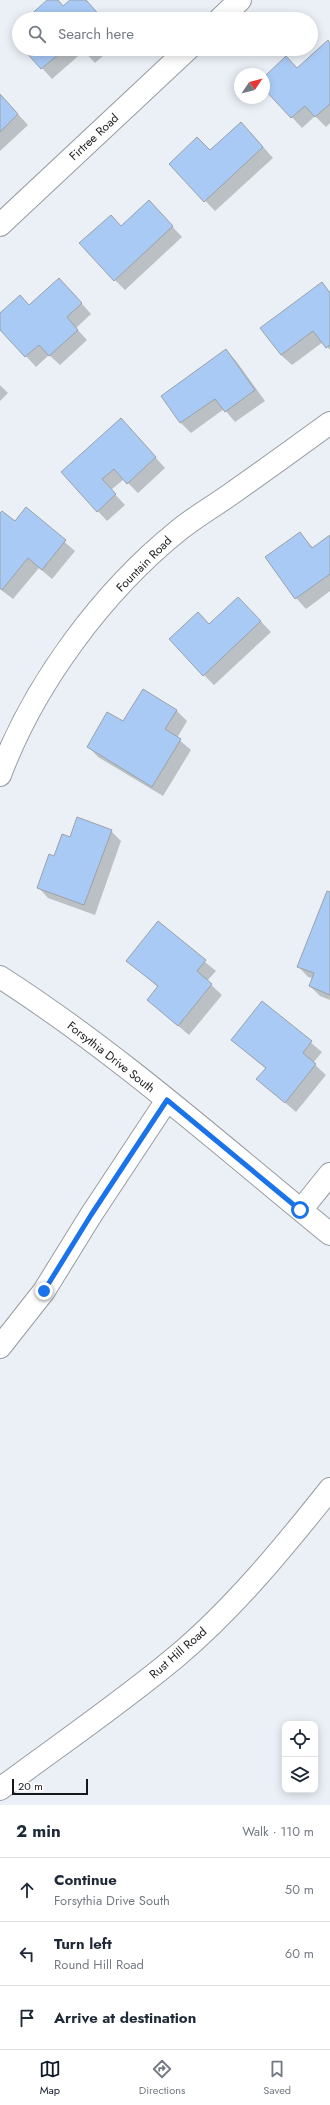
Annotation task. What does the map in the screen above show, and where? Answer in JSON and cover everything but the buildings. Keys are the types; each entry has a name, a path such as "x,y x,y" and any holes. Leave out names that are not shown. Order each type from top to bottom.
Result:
{"street":[{"path":"227,12 240,0"},
{"name":"Firtree Road","path":"0,225 181,56"},
{"name":"Fountain Road","path":"0,775 8,754 31,708 70,646 132,573 179,530 330,423"},
{"name":"Forsythia Drive South","path":"0,976 42,1004 167,1100 330,1234"},
{"path":"0,1347 44,1291 91,1215 167,1100"},
{"path":"300,1210 330,1174"},
{"name":"Rust Hill Road","path":"0,1789 133,1691 178,1655 227,1608 300,1527 330,1489"}],"route":[{"path":"44,1291 91,1215 167,1100 300,1210"}]}
